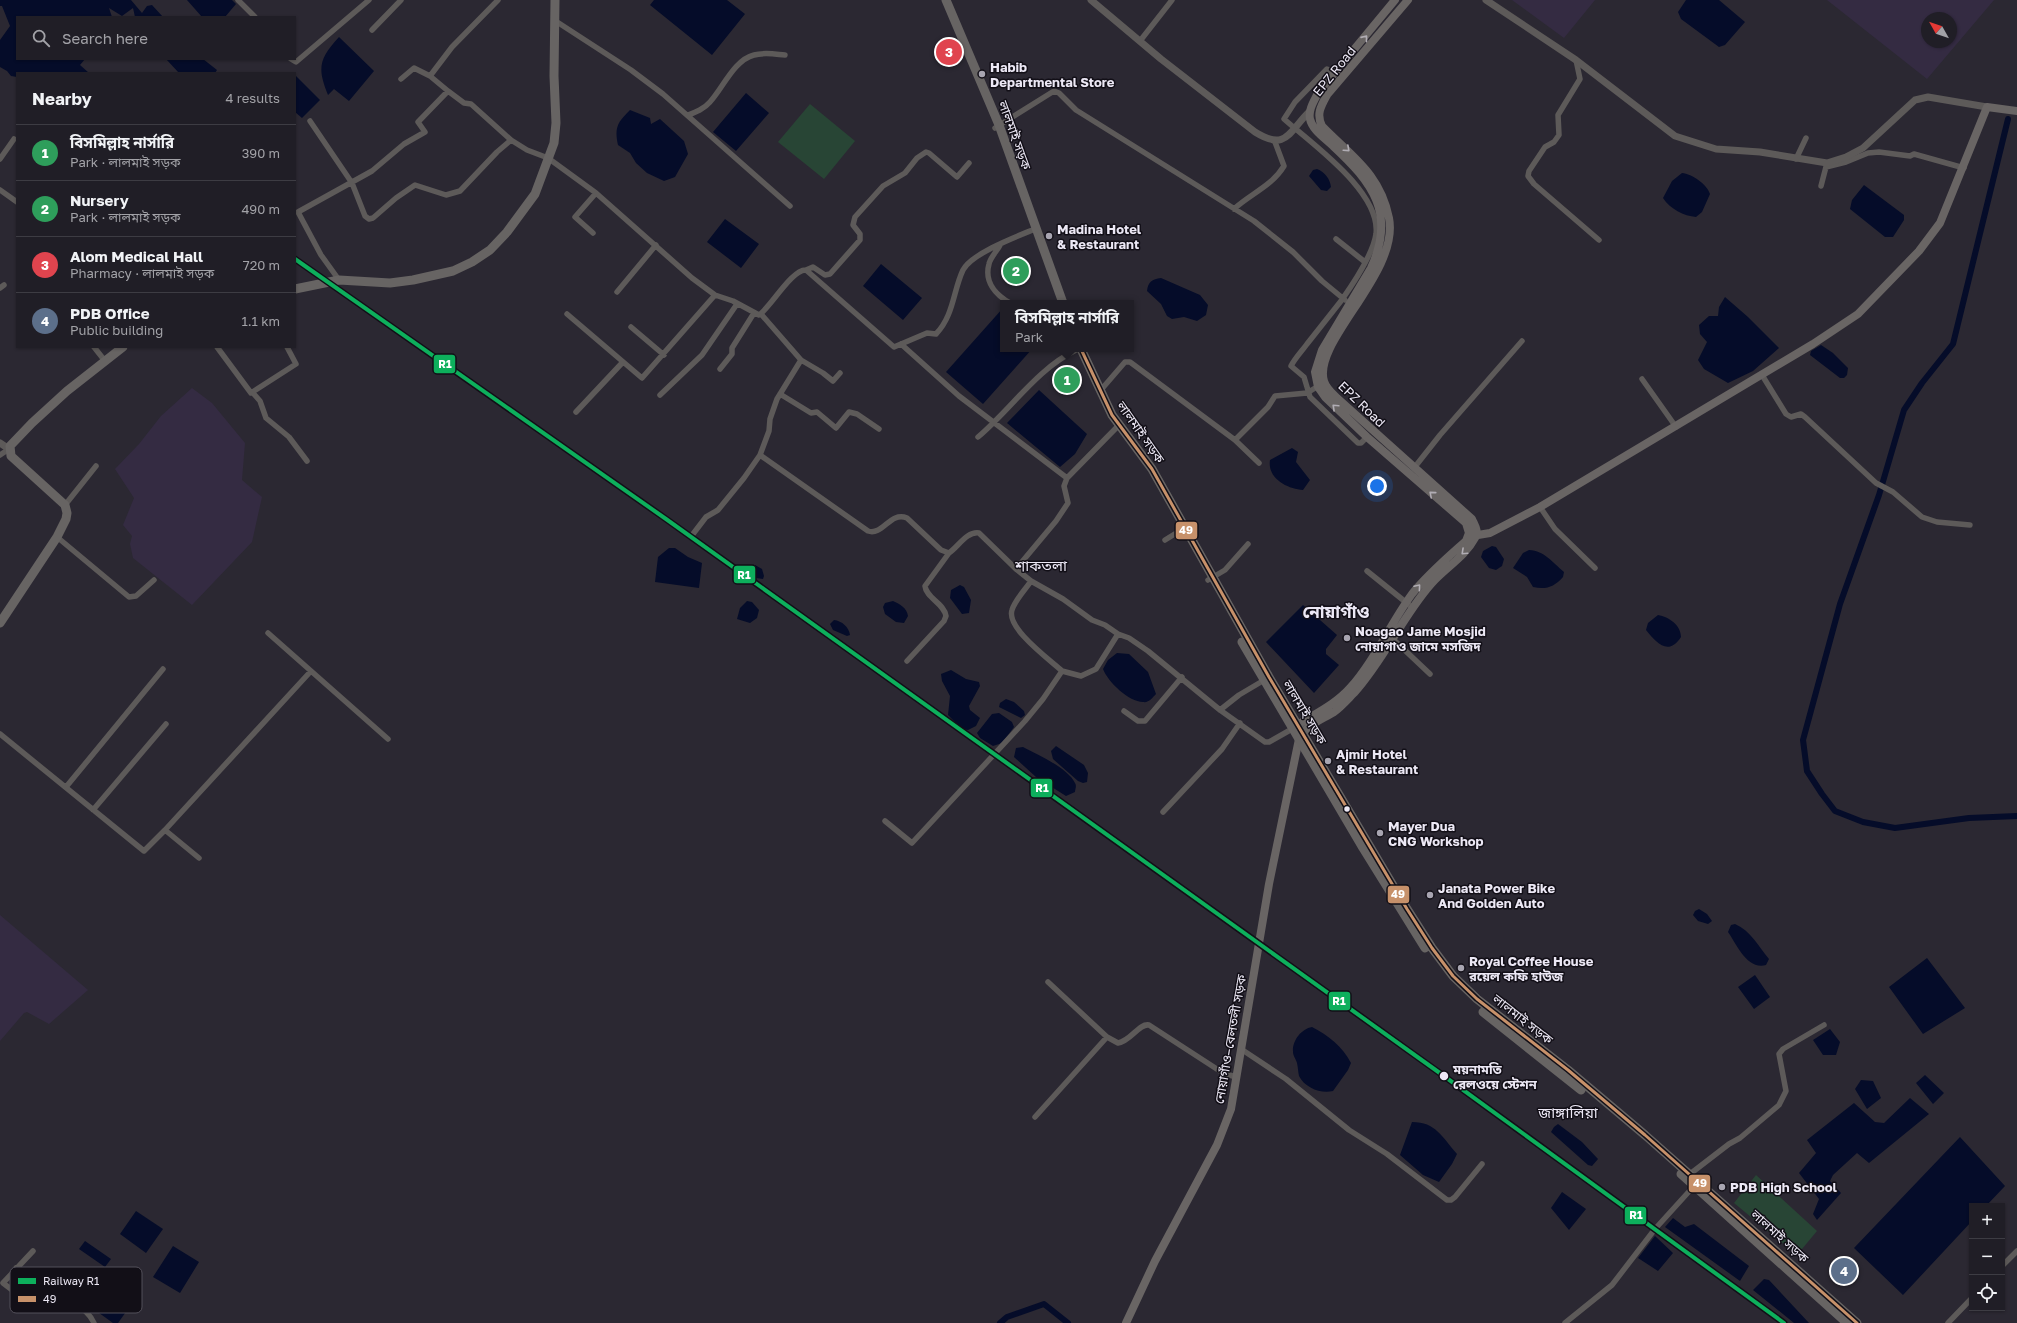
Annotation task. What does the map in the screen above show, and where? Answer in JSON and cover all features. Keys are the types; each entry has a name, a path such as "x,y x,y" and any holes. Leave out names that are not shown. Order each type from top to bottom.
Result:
{"main road":[{"path":"296,289 339,280 390,283 413,280 453,271 472,262 490,250 523,212 535,194 554,143 556,123 555,0"},
{"name":"লালমাই সড়ক","path":"941,0 997,127"},
{"name":"লালমাই সড়ক","path":"946,0 997,127 1033,230 1055,300"},
{"name":"EPZ Road","path":"1395,0 1318,93 1310,111 1310,119 1318,132 1364,177 1374,194 1383,225 1378,255 1331,346 1322,373 1321,385 1325,397 1367,437 1414,468 1472,519 1478,530 1476,536"},
{"name":"EPZ Road","path":"1352,306 1374,277 1385,255 1390,229 1389,218 1379,192 1366,170 1322,126 1319,118 1320,107 1327,95 1408,0"},
{"path":"1298,731 1352,690 1382,650 1426,577 1466,541 1468,536 1490,533 1540,507 1762,375 1858,314 1919,251 1940,223 1964,168 1987,107 2017,111"},
{"name":"লালমাই সড়ক","path":"1033,230 1062,300"},
{"path":"0,623 56,537 66,519 67,513 65,505 11,456 9,449 11,442 122,348"},
{"name":"লালমাই সড়ক","path":"1079,352 1092,388 1116,427 1148,472 1184,528 1266,679 1298,731 1411,929 1449,980 1639,1137 1694,1186 1704,1191"},
{"name":"লালমাই সড়ক","path":"1080,352 1116,427"},
{"name":"EPZ Road","path":"1321,385 1337,398 1388,450 1466,523 1469,533 1468,536"},
{"path":"1382,650 1394,640 1410,605 1431,583 1470,547 1476,536"},
{"name":"নোয়াগাঁও–বেলতলী সড়ক","path":"1126,1323 1155,1261 1224,1130 1231,1109 1269,884 1298,731"},
{"name":"লালমাই সড়ক","path":"1475,1001 1568,1070 1690,1174 1704,1191 1791,1269 1847,1323"},
{"name":"লালমাই সড়ক","path":"1791,1269 1857,1323"}],"street":[{"path":"238,0 254,16"},
{"path":"293,60 296,62 369,0"},
{"path":"372,30 401,0"},
{"path":"430,76 452,47 498,0"},
{"path":"1091,0 1140,41 1267,140 1275,142 1282,140 1310,111"},
{"path":"1140,41 1172,0"},
{"path":"1486,0 1576,60 1675,136 1716,149 1760,152 1826,165 1846,162 1868,153 1879,152 1910,156 1914,154 1964,168"},
{"path":"554,20 631,70 688,115 790,206"},
{"path":"688,115 709,103 741,62 752,55 767,53 785,55"},
{"path":"1576,60 1580,79 1558,115 1559,135 1554,142 1545,148 1529,171 1528,176 1534,184 1599,240"},
{"path":"401,79 414,68 430,76 464,103 471,104 511,140 527,150 548,158 596,193 692,278 715,295 754,313 761,314 801,360 808,362 833,381 840,373"},
{"path":"1334,74 1327,69 1295,102 1284,119 1347,175 1366,200 1372,213 1376,233 1365,262 1342,299 1291,365 1304,377 1307,393 1358,443 1361,443 1367,437"},
{"path":"339,280 321,255 298,212 372,171 404,144 425,132 418,122 448,91"},
{"path":"997,127 1054,91 1059,93 1076,110 1254,221 1281,242 1342,299 1352,306"},
{"path":"1826,165 1863,148 1915,100 1928,97 1987,107"},
{"path":"310,121 352,183 365,216 369,219 373,218 396,198 415,185 446,195 460,190 497,152 511,140"},
{"path":"1796,159 1806,138"},
{"path":"0,159 14,139"},
{"path":"1234,208 1260,191 1284,166 1275,142"},
{"path":"761,314 780,290 800,270 806,270 813,267 825,275 830,274 860,240 860,234 853,225 855,217 882,186 905,173 919,156 926,152 929,153 956,177 969,163"},
{"path":"1821,186 1826,165"},
{"path":"0,190 16,201"},
{"path":"593,233 575,217 596,193"},
{"path":"806,270 894,347 927,333 936,334 954,304 957,286 964,268 974,258 1033,230"},
{"path":"1336,240 1365,262"},
{"path":"617,292 656,245"},
{"path":"1000,245 989,264 988,278 992,288 999,296 1005,300"},
{"path":"566,314 622,363 642,378 664,355 715,295"},
{"path":"660,395 702,355 737,304"},
{"path":"720,369 732,354 732,348 754,313"},
{"path":"631,327 664,355"},
{"path":"1414,468 1440,435 1522,341"},
{"path":"901,344 959,396 1066,478"},
{"path":"95,348 105,361"},
{"path":"219,348 247,389 260,401 266,418 289,437 307,461"},
{"path":"252,393 296,364 288,348"},
{"path":"978,437 1043,374 1064,356 1072,352"},
{"path":"692,534 706,517 718,510 744,478 760,455 769,431 770,419 780,394 801,360"},
{"path":"1100,392 1125,362 1130,362 1235,440 1259,463"},
{"path":"576,412 622,363"},
{"path":"1762,375 1786,414 1791,417 1801,414 1805,417 1876,483 1893,492 1922,517 1937,522 1970,525"},
{"path":"1642,379 1676,427"},
{"path":"1235,440 1268,407 1276,396 1307,393 1321,385"},
{"path":"780,394 811,413 817,412 836,428 850,412 857,414 878,428"},
{"path":"1016,569 1056,521 1068,503 1064,486 1066,478 1116,427"},
{"path":"0,443 9,449 0,455"},
{"path":"760,455 868,531 876,531 896,517 902,516 907,518 941,550 949,553"},
{"path":"65,505 96,466"},
{"path":"1540,507 1555,529 1594,568"},
{"path":"1165,540 1184,528"},
{"path":"907,661 944,621 946,616 942,606 926,590 925,586 949,553 974,532 979,533 1016,569 1031,581 1063,599 1092,620 1105,625 1118,634 1129,638 1148,650 1220,710 1265,742 1269,742 1298,731"},
{"path":"56,537 129,597 136,596 154,580"},
{"path":"1211,579 1225,570 1248,544"},
{"path":"1367,571 1410,605"},
{"path":"1031,581 1012,610 1011,619 1016,629 1062,670 1081,676 1096,669 1118,634"},
{"path":"268,633 388,738"},
{"path":"1394,640 1430,674"},
{"path":"66,786 163,669"},
{"path":"884,821 912,843 1025,721 1062,670"},
{"path":"0,734 66,786 144,851 311,671"},
{"path":"1124,710 1143,723 1182,677"},
{"path":"1220,710 1250,688 1266,679"},
{"path":"1163,812 1222,750 1240,723"},
{"path":"94,810 166,724"},
{"path":"165,830 199,858"},
{"path":"1048,982 1107,1037 1118,1043 1123,1042 1142,1026 1149,1025 1223,1073 1236,1077"},
{"path":"1690,1174 1729,1144 1740,1138 1780,1105 1786,1091 1779,1054 1783,1049 1824,1025"},
{"path":"1035,1117 1107,1037"},
{"path":"1241,1049 1286,1079 1348,1130 1387,1154 1447,1200 1451,1200 1455,1197 1482,1164"},
{"path":"1565,1323 1612,1285 1655,1229 1694,1186"},
{"path":"17,1267 33,1251"},
{"path":"2005,1263 2017,1251"},
{"path":"2,1285 10,1275"},
{"path":"1948,1323 1969,1301"},
{"path":"86,1313 94,1323"}],"shaded area":[{"path":"1512,0 1595,0 1564,38"},
{"path":"1827,0 1994,0 1957,44 1957,12 1921,12 1921,48 1953,48 1927,79"},
{"path":"192,388 212,403 245,443 242,480 262,497 252,542 192,605 133,558 130,544 132,536 123,525 134,498 115,469 139,444 161,416"},
{"path":"0,915 88,990 49,1024 27,1012 24,1013 0,1041"}],"green space":[{"path":"810,104 855,141 824,179 778,142"},
{"path":"1756,1175 1817,1231 1797,1255 1734,1203"}],"water":[{"path":"0,0 131,0 142,13 147,6 152,5 162,16 135,16 133,8 122,16 109,8 112,16 16,16 16,60 84,60 80,65 88,72 16,72 16,77 11,76 7,71 0,67 0,40 10,26 2,6 0,6"},
{"path":"187,0 232,0 236,4 226,16 201,16"},
{"path":"654,0 727,0 745,14 712,55 650,5"},
{"path":"1686,0 1719,0 1745,22 1725,45 1719,47 1681,19 1678,12"},
{"path":"339,37 374,71 349,101 334,89 328,95 322,78 321,71 324,58"},
{"path":"167,60 204,60 217,70 216,72 178,72"},
{"path":"296,76 320,100 302,118 296,113"},
{"path":"746,93 769,113 736,151 713,132"},
{"path":"630,110 650,118 651,124 660,119 684,141 688,154 675,177 664,181 647,173 636,163 630,153 618,145 616,134 618,125 622,118"},
{"path":"1317,169 1325,174 1330,181 1331,187 1327,191 1321,190 1309,176 1313,170"},
{"path":"1682,173 1699,180 1710,194 1702,212 1696,217 1678,211 1669,205 1663,198 1672,181"},
{"path":"1864,185 1904,215 1904,220 1893,237 1885,237 1850,209 1852,200"},
{"path":"725,219 759,244 741,268 707,242"},
{"path":"881,264 922,298 903,320 863,286"},
{"path":"1161,278 1200,295 1208,305 1206,315 1197,321 1184,317 1172,319 1167,316 1161,304 1147,291 1148,285 1151,282 1155,279"},
{"path":"1725,297 1748,317 1779,348 1753,371 1728,383 1704,369 1698,360 1707,342 1700,334 1699,325 1709,316 1718,316 1719,307"},
{"path":"1000,311 1000,352 1029,352 983,404 946,372"},
{"path":"1821,345 1833,353 1848,368 1847,375 1844,378 1840,378 1810,355 1811,351"},
{"path":"1039,390 1087,434 1075,454 1060,467 1007,423"},
{"path":"1292,448 1298,452 1296,462 1310,480 1303,490 1291,488 1280,482 1275,478 1270,467 1270,460"},
{"path":"1492,546 1496,547 1504,559 1502,566 1496,570 1489,568 1481,557 1483,551"},
{"path":"669,548 675,548 688,557 702,563 699,588 655,582 658,557"},
{"path":"1529,550 1540,552 1548,558 1564,572 1563,577 1550,587 1533,587 1527,577 1513,568 1523,553"},
{"path":"755,565 762,569 764,576 763,579 756,578 752,574 752,568"},
{"path":"960,585 964,587 971,600 969,613 962,614 950,598 951,590"},
{"path":"747,601 752,602 759,610 757,618 750,623 737,619 740,608"},
{"path":"893,601 901,605 906,611 908,616 904,623 896,622 885,614 883,607 885,603"},
{"path":"1303,605 1337,635 1326,649 1326,654 1339,665 1314,693 1266,642"},
{"path":"1658,615 1674,622 1679,629 1681,637 1671,646 1662,646 1646,630 1648,623"},
{"path":"834,620 845,625 850,635 847,636 833,630 830,624"},
{"path":"1117,653 1129,654 1148,672 1156,694 1152,699 1145,702 1132,699 1109,680 1103,669 1108,660"},
{"path":"951,670 966,679 979,682 980,686 969,706 970,710 980,718 976,726 968,730 962,729 948,715 950,696 942,681 941,674"},
{"path":"1006,699 1014,702 1024,711 1025,715 1021,718 999,707 1000,703"},
{"path":"999,713 1012,722 1014,727 1002,743 993,746 980,738 977,733 992,714"},
{"path":"1056,746 1084,765 1088,773 1087,782 1083,783 1078,781 1053,759 1051,751"},
{"path":"1023,747 1052,762 1066,772 1076,784 1075,792 1066,796 1036,777 1014,757 1016,748"},
{"path":"1699,909 1707,914 1712,921 1708,924 1698,921 1693,915 1695,911"},
{"path":"1735,924 1741,927 1754,939 1769,959 1766,965 1759,966 1753,964 1743,955 1728,932 1731,925"},
{"path":"1927,958 1965,1008 1923,1034 1889,987"},
{"path":"1755,975 1770,997 1754,1009 1738,987"},
{"path":"1312,1027 1334,1042 1344,1052 1351,1063 1348,1070 1333,1091 1323,1092 1309,1087 1299,1076 1297,1063 1293,1053 1294,1044 1298,1036 1304,1030"},
{"path":"1830,1029 1840,1042 1836,1055 1823,1055 1813,1040"},
{"path":"1925,1075 1944,1093 1933,1104 1916,1083"},
{"path":"1861,1080 1873,1081 1881,1098 1867,1109 1855,1089"},
{"path":"1910,1098 1929,1114 1869,1163 1857,1153 1833,1175 1830,1181 1841,1193 1817,1220 1813,1214 1819,1199 1799,1173 1816,1153 1807,1140 1854,1103 1875,1122 1884,1123"},
{"path":"1412,1122 1427,1125 1433,1128 1457,1154 1452,1164 1439,1182 1423,1175 1400,1155"},
{"path":"1558,1124 1582,1142 1598,1159 1592,1166 1588,1165 1551,1132"},
{"path":"1960,1137 2005,1186 1989,1203 1969,1203 1969,1224 1903,1295 1854,1248"},
{"path":"1562,1192 1586,1209 1569,1230 1551,1208"},
{"path":"136,1211 163,1229 146,1253 120,1234"},
{"path":"1673,1218 1685,1227 1694,1224 1749,1266 1740,1281 1665,1227"},
{"path":"1655,1236 1673,1253 1658,1271 1638,1258"},
{"path":"85,1241 111,1259 105,1267 79,1249"},
{"path":"173,1246 199,1262 180,1293 153,1277"},
{"path":"1764,1279 1769,1280 1809,1323 1794,1323 1753,1290"},
{"path":"99,1313 125,1313 118,1323 113,1323"}],"waterway":[{"path":"2008,119 1953,344 1922,383 1904,410 1879,495 1840,604 1803,740 1807,771 1822,794 1835,811 1863,822 1895,828 1969,818 2017,816"},
{"path":"1000,1323 1007,1317 1044,1304 1068,1323"}],"rail line":[{"name":"R1","path":"296,260 666,519 1437,1071 1784,1323"}],"transit line":[{"name":"49","path":"1082,352 1112,415 1152,469 1269,677 1407,909 1432,948 1453,976 1477,999 1568,1070 1645,1135 1857,1323"}],"place":[{"name":"Alom Medical Hall","path":"949,52"},
{"name":"Habib Departmental Store","path":"982,74"},
{"name":"Madina Hotel & Restaurant","path":"1049,236"},
{"name":"Nursery","path":"1016,271"},
{"name":"বিসমিল্লাহ নার্সারি","path":"1067,380"},
{"name":"Noagao Jame Mosjid নোয়াগাও জামে মসজিদ","path":"1347,638"},
{"name":"Ajmir Hotel & Restaurant","path":"1328,761"},
{"name":"Mayer Dua CNG Workshop","path":"1380,833"},
{"name":"Janata Power Bike And Golden Auto","path":"1430,895"},
{"name":"Royal Coffee House রয়েল কফি হাউজ","path":"1461,968"},
{"name":"ময়নামতি রেলওয়ে স্টেশন","path":"1444,1076"},
{"name":"PDB High School","path":"1722,1187"},
{"name":"PDB Office","path":"1844,1271"}],"district":[{"name":"শাকতলা","path":"1041,565"},
{"name":"নোয়াগাঁও","path":"1336,611"},
{"name":"জাঙ্গালিয়া","path":"1568,1112"}]}
